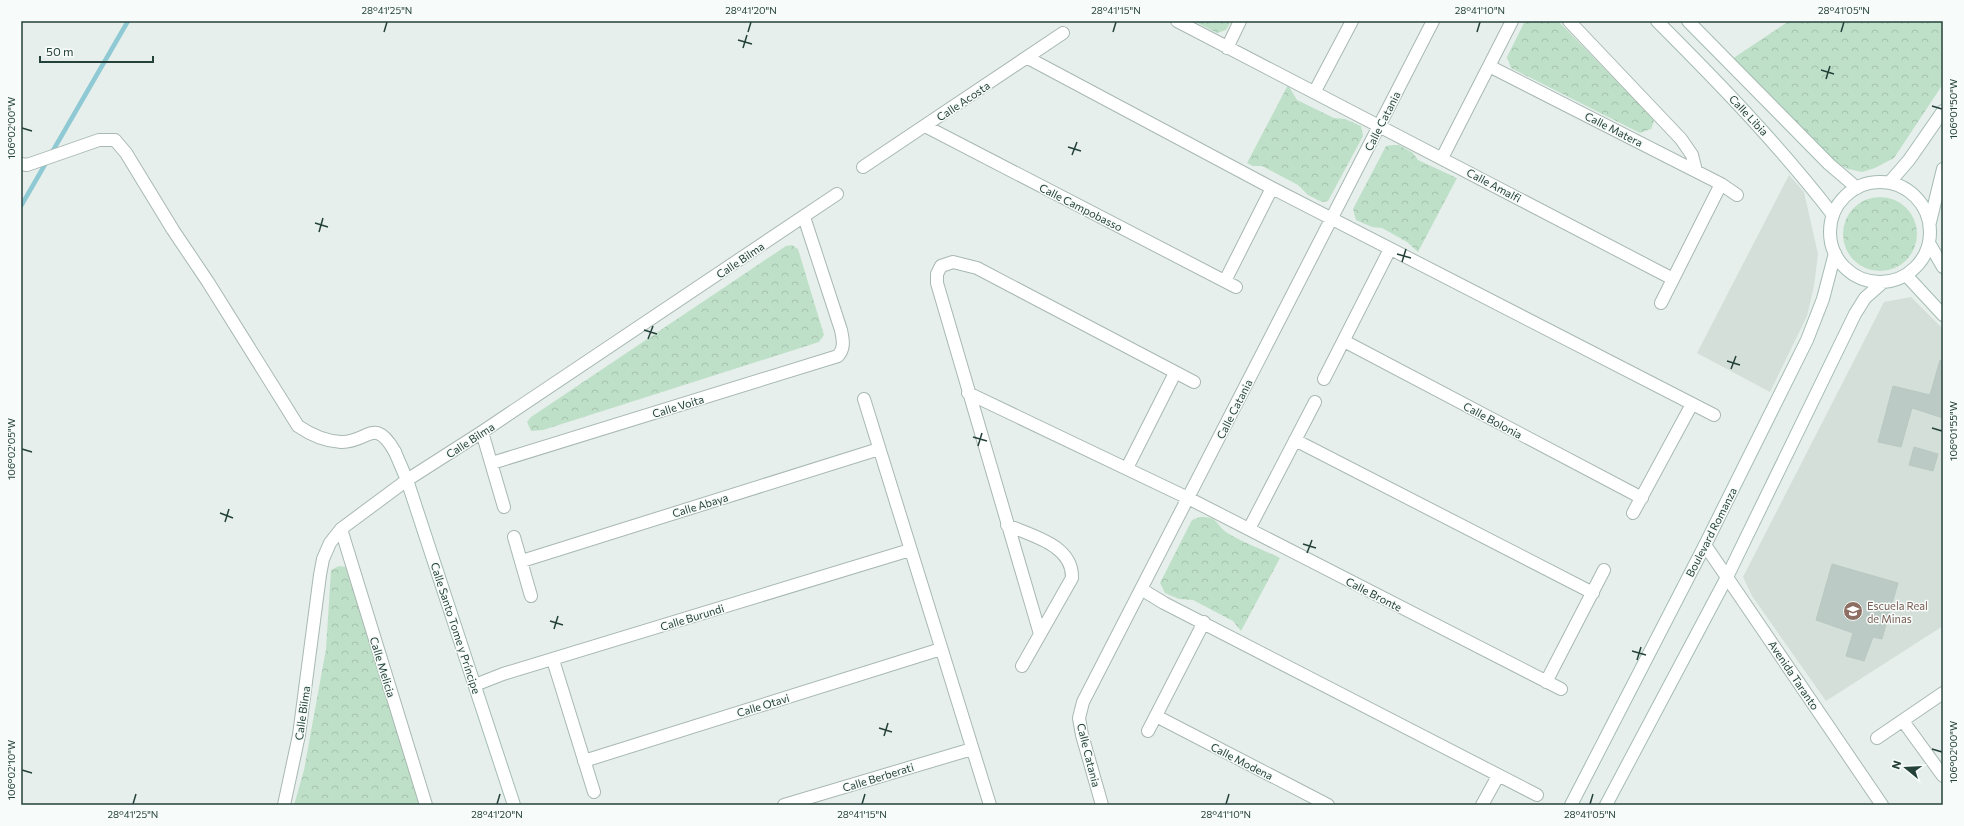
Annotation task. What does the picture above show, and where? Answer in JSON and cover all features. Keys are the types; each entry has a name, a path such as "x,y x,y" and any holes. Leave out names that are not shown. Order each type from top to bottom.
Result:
{"street":[{"name":"Calle Amalfi","path":"1177,21 1227,48 1315,91 1379,126 1673,279"},
{"path":"1227,48 1240,21"},
{"path":"1315,91 1352,21"},
{"name":"Calle Catania","path":"1103,804 1084,746 1079,718 1083,702 1433,21"},
{"path":"1442,158 1512,21"},
{"path":"1570,21 1680,139 1692,155 1696,171"},
{"name":"Calle Libia","path":"1657,21 1723,86 1774,142 1833,215"},
{"name":"Calle Libia","path":"1688,21 1829,164 1857,188"},
{"name":"Calle Acosta","path":"863,167 1028,58 1063,33"},
{"path":"1028,58 1272,188 1714,415"},
{"name":"Calle Matera","path":"1489,66 1721,184 1737,195"},
{"path":"1888,183 1909,160 1943,111"},
{"name":"Calle Campobasso","path":"925,126 1236,287"},
{"name":"Calle Santo Tome y Príncipe","path":"21,164 27,165 99,140 115,140 126,153 173,230 208,282 298,426 312,435 326,440 342,442 373,433 381,434 387,437 407,480 513,804"},
{"path":"1930,223 1925,208 1915,196 1903,187 1888,183 1872,183 1857,188 1847,195 1839,204 1833,215 1830,228 1831,241 1835,253 1843,266 1854,275 1868,281 1882,282 1895,280 1906,275 1916,267 1924,256 1929,243 1930,223 1938,184 1943,169"},
{"path":"1661,303 1721,184"},
{"path":"1225,281 1272,188"},
{"name":"Calle Bilma","path":"284,805 299,736 323,559 330,543 341,529 407,480 482,432 837,194"},
{"name":"Calle Voita","path":"492,463 830,360 838,356 842,352 844,343 841,330 804,217"},
{"path":"1929,243 1943,267"},
{"path":"1324,378 1390,249"},
{"name":"Boulevard Romanza","path":"1571,805 1705,545 1807,340 1823,299 1835,253"},
{"path":"1040,634 968,393 937,283 937,274 941,266 953,262 977,268 1194,382"},
{"path":"1906,275 1943,315"},
{"path":"1606,805 1727,577 1855,314 1865,298 1882,282"},
{"name":"Calle Bolonia","path":"1344,341 1642,498"},
{"path":"1127,468 1175,373"},
{"name":"Calle Bronte","path":"968,393 1188,498 1561,689"},
{"path":"864,399 990,805"},
{"path":"1248,529 1315,402"},
{"path":"1633,513 1692,404"},
{"path":"482,432 504,507"},
{"path":"1295,440 1593,593"},
{"name":"Calle Abaya","path":"522,561 879,449"},
{"path":"1007,525 1058,548 1070,564 1072,578 1022,666"},
{"name":"Calle Melicia","path":"341,529 426,805"},
{"path":"514,537 531,596"},
{"name":"Avenida Taranto","path":"1705,545 1879,803"},
{"name":"Calle Burundi","path":"475,685 503,674 910,550"},
{"path":"1546,682 1604,570"},
{"path":"1141,589 1164,603 1204,622 1498,776 1538,795"},
{"path":"1148,731 1204,622"},
{"name":"Calle Otavi","path":"584,761 941,649"},
{"path":"553,660 594,792"},
{"path":"1877,738 1943,693"},
{"name":"Calle Modena","path":"1156,716 1328,805"},
{"path":"1903,720 1943,776"},
{"name":"Calle Berberati","path":"784,805 972,749"},
{"path":"1482,805 1498,776"}],"shaded area":[{"path":"1789,175 1804,192 1818,254 1814,286 1807,316 1770,392 1697,353"},
{"path":"1911,297 1943,329 1943,626 1826,701 1752,596 1743,577 1884,302"}],"green space":[{"path":"1194,21 1231,21 1226,30 1217,33"},
{"path":"1525,21 1558,21 1648,113 1654,121 1651,129 1640,133 1511,68 1507,57"},
{"path":"1789,21 1943,21 1943,84 1894,158 1875,168 1862,172 1848,169 1836,163 1732,59"},
{"path":"1288,85 1297,100 1334,118 1345,119 1361,126 1363,136 1328,201 1322,202 1308,195 1298,185 1262,166 1253,166 1247,163"},
{"path":"1399,145 1413,153 1418,160 1457,178 1418,252 1407,242 1382,228 1372,227 1356,220 1353,209 1386,146"},
{"path":"1873,197 1887,197 1901,203 1911,213 1917,227 1915,248 1911,255 1901,265 1887,271 1873,271 1859,265 1849,255 1843,241 1843,227 1849,213 1859,203"},
{"path":"792,245 798,249 824,335 819,342 543,430 531,431 527,422 531,417 786,246"},
{"path":"1200,517 1213,519 1222,529 1232,536 1280,558 1241,631 1233,621 1193,600 1179,599 1165,593 1160,583 1192,520"},
{"path":"339,566 347,567 422,805 294,805 304,770 326,649 331,570"}],"building":[{"path":"1940,360 1943,361 1943,418 1912,408 1901,447 1878,442 1893,386 1930,395"},
{"path":"1914,447 1938,454 1933,471 1909,465"},
{"path":"1832,564 1898,583 1882,639 1873,637 1864,661 1846,656 1853,633 1816,620"}],"waterway":[{"path":"51,154 128,21"},
{"path":"21,206 47,161"}],"place":[{"name":"Escuela Real de Minas","path":"1853,611"}]}
